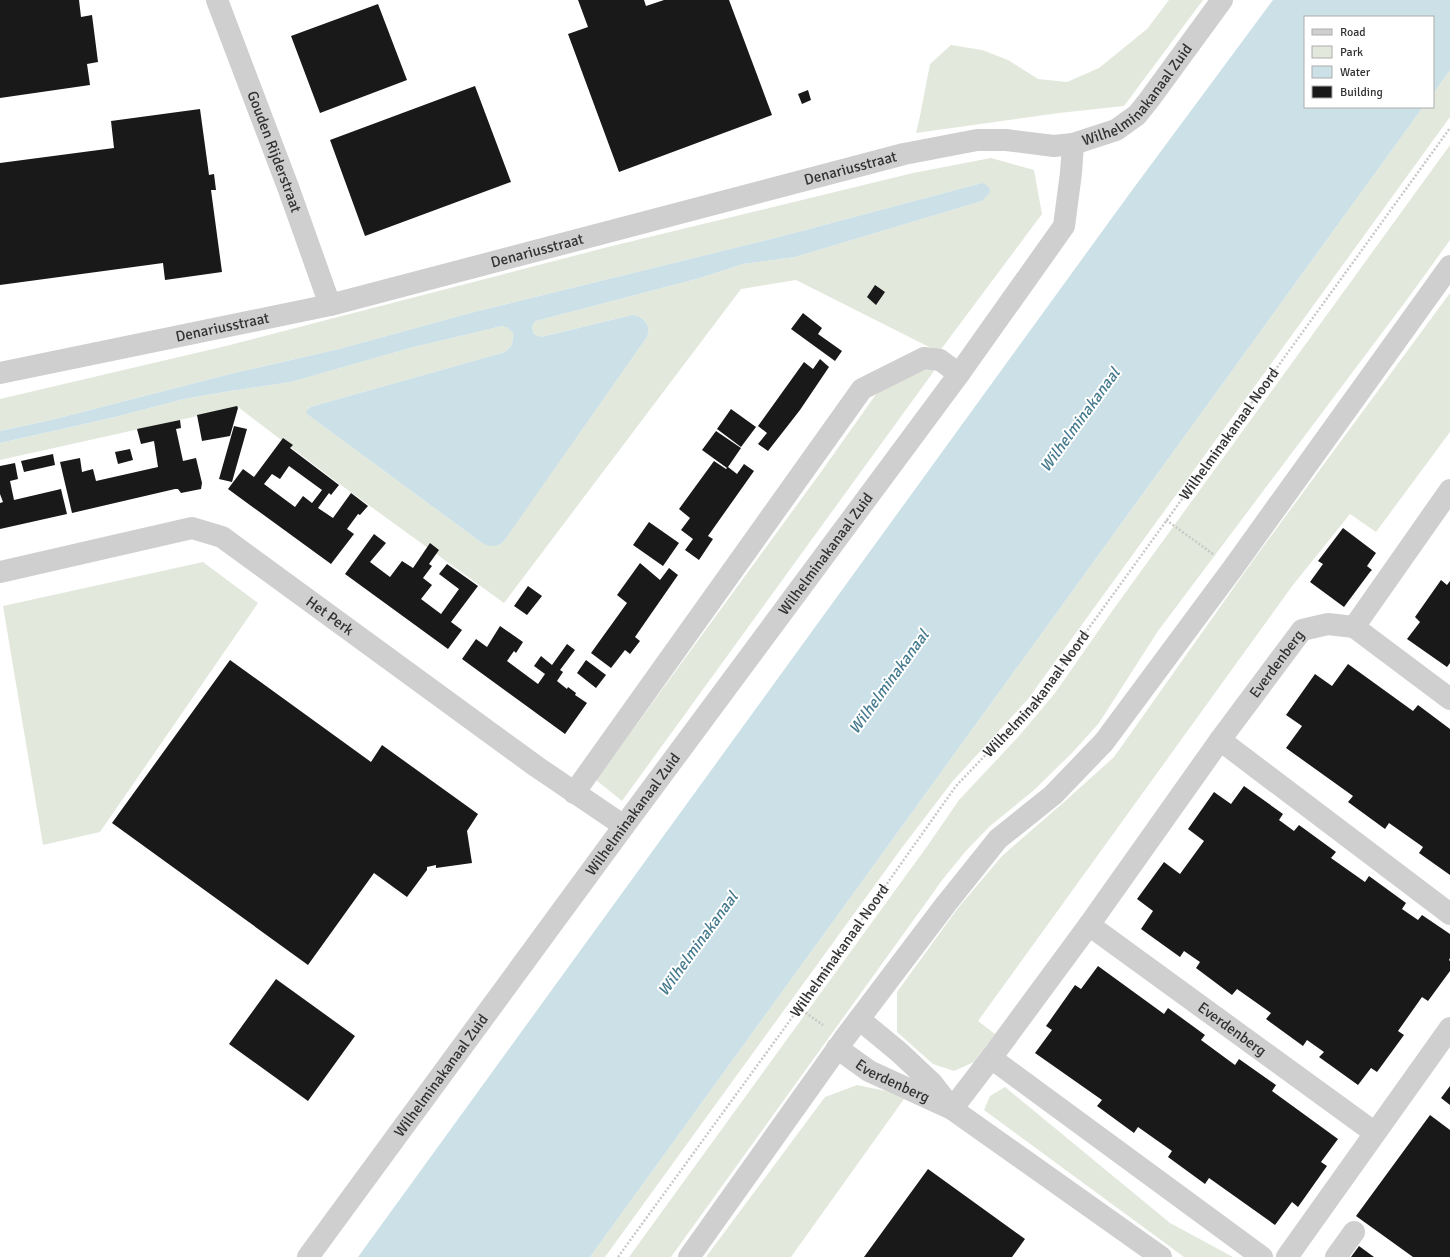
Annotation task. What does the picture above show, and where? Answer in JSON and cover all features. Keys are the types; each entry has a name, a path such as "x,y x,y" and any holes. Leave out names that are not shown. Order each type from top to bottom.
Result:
{"street":[{"name":"Gouden Rijderstraat","path":"217,0 288,187 330,305"},
{"name":"Wilhelminakanaal Zuid","path":"308,1257 624,826 959,374 1064,226 1073,144 1116,130 1136,115 1149,100 1222,0"},
{"name":"Denariusstraat","path":"0,373 330,305 904,154 977,140 1006,140 1054,146 1073,144"},
{"path":"689,1257 840,1044 946,904 998,839 1053,794 1104,742 1233,568 1450,266"},
{"path":"574,792 862,389 924,358 940,360 959,374"},
{"path":"1354,628 1450,490"},
{"name":"Het Perk","path":"0,572 192,528 222,537 537,767 624,826"},
{"name":"Everdenberg","path":"952,1109 1089,925 1220,740 1302,630 1328,624 1354,628 1450,699"},
{"path":"1220,740 1450,914"},
{"name":"Everdenberg","path":"1089,925 1375,1133"},
{"name":"Everdenberg","path":"859,1019 899,1052 932,1083 952,1109"},
{"path":"1287,1257 1450,1028"},
{"name":"Everdenberg","path":"840,1044 869,1071 952,1109 1161,1257"},
{"path":"991,1058 1262,1257"},
{"path":"1336,1257 1354,1232"}],"path":[{"name":"Wilhelminakanaal Noord","path":"618,1257 799,1008 956,786 1034,704 1450,128"},
{"path":"1166,520 1233,568"},
{"path":"799,1008 840,1044"}],"green space":[{"path":"1169,0 1203,0 1124,106 1059,113 916,133 930,64 951,45 982,50 1008,60 1038,79 1067,82 1099,68 1147,29"},
{"path":"1450,70 1450,117 1028,699 952,782 901,849 605,1257 590,1257 1422,108 1434,108 1434,93"},
{"path":"1450,145 1450,240 1406,301 1158,631 1099,723 1072,753 1033,791 990,826 965,852 943,879 671,1257 629,1257 928,845 959,800 1019,736 1055,693 1115,607"},
{"path":"991,158 1034,170 1042,214 939,352 796,280 741,289 504,603 334,480 238,407 0,460 0,443 115,417 184,399 291,382 410,348 502,326 508,328 513,333 513,337 510,348 502,353 310,407 308,408 307,414 482,543 502,543 647,337 648,333 648,325 646,322 640,317 632,315 541,337 534,334 532,329 536,321 700,278 743,264 795,257 982,201 982,183 775,238 474,312 339,349 234,373 51,420 0,431 0,399 230,345 608,247 913,173"},
{"path":"1450,293 1450,432 1376,532 1350,514 1293,585 978,1021 995,1034 974,1062 954,1071 933,1064 897,1032 897,992 958,908 1002,856 1114,757 1254,559"},
{"path":"922,364 934,371 622,801 596,780 821,472 879,390"},
{"path":"203,562 258,603 100,832 43,845 3,606"},
{"path":"857,1085 886,1091 904,1099 791,1257 706,1257 825,1097"},
{"path":"1005,1087 1170,1223 1233,1257 1184,1257 984,1110 990,1096"}],"water":[{"name":"Wilhelminakanaal","path":"1273,0 1450,0 1450,70 1434,93 1434,16 1304,16 1304,108 1422,108 590,1257 358,1257 1130,193"},
{"path":"982,183 990,189 990,192 982,201 795,257 743,264 700,278 536,321 532,329 534,334 541,337 632,315 640,317 646,322 648,325 648,333 647,337 504,541 496,546 489,546 482,543 307,414 306,411 310,407 502,353 510,348 513,333 508,328 502,326 410,348 291,382 184,399 115,417 0,443 0,431 51,420 234,373 339,349 474,312 775,238"}],"building":[{"path":"0,0 79,0 81,17 92,15 98,62 87,64 90,85 0,98"},
{"path":"578,0 644,0 646,6 664,0 729,0 772,115 619,172 568,34 588,27"},
{"path":"378,4 407,80 320,113 291,36"},
{"path":"475,86 511,182 365,236 330,140"},
{"path":"808,90 811,100 802,104 798,94"},
{"path":"200,109 209,175 214,174 216,190 211,190 222,272 165,280 163,263 0,285 0,163 114,148 111,121"},
{"path":"875,285 885,292 876,305 867,297"},
{"path":"803,313 822,328 818,334 842,351 835,361 791,329"},
{"path":"820,359 829,367 800,410 768,451 758,444 767,433 758,426 804,362 813,369"},
{"path":"237,406 238,408 230,436 202,441 197,415"},
{"path":"731,409 756,427 741,447 717,429"},
{"path":"180,420 181,428 176,429 183,461 196,458 202,483 201,489 181,493 178,489 175,489 72,513 60,462 80,458 82,472 93,469 96,481 158,467 154,441 141,444 137,429"},
{"path":"234,426 247,429 232,482 219,479"},
{"path":"716,431 741,448 728,467 737,474 744,464 754,471 708,536 713,539 699,560 685,550 693,539 681,530 690,518 679,509 714,461 726,469 727,468 702,450"},
{"path":"283,438 293,445 290,448 339,485 331,495 329,493 318,508 333,518 351,493 368,506 360,515 358,514 347,529 354,534 331,564 228,489 243,469 254,477","holes":["289,466 322,490 312,503 303,496 295,507 264,484 272,474 280,479"]},
{"path":"130,449 133,460 118,464 115,452"},
{"path":"53,454 55,465 24,472 21,461"},
{"path":"15,463 18,479 10,481 14,500 61,489 67,514 0,529 0,503 3,502 0,494 0,466"},
{"path":"649,522 679,543 663,566 633,545"},
{"path":"1343,528 1376,553 1367,566 1372,570 1344,607 1310,582 1323,564 1318,561"},
{"path":"374,534 386,543 370,562 390,577 402,561 413,568 430,543 439,550 429,564 432,566 423,578 432,585 421,599 441,614 459,589 439,574 447,564 478,586 451,622 462,630 448,649 345,574"},
{"path":"640,563 660,580 669,568 678,575 635,637 640,641 630,654 625,650 611,668 591,653 627,603 617,595"},
{"path":"1441,580 1447,585 1450,581 1450,663 1447,667 1407,639 1420,622 1415,617"},
{"path":"528,586 542,596 527,615 514,606"},
{"path":"500,626 523,642 516,653 514,651 507,661 538,684 545,674 534,666 541,656 552,665 567,644 575,650 560,670 563,672 557,681 567,689 568,687 576,693 575,695 587,703 565,734 462,659 476,639 487,647"},
{"path":"230,660 371,762 382,745 478,814 467,831 472,863 436,868 436,865 427,867 427,870 407,897 374,873 308,965 112,823"},
{"path":"586,660 606,675 596,688 577,673"},
{"path":"1348,664 1413,711 1418,705 1450,729 1450,875 1419,853 1423,847 1389,823 1385,829 1348,802 1353,796 1286,748 1302,726 1286,715 1315,674 1332,686"},
{"path":"1244,786 1283,814 1279,820 1294,831 1299,825 1336,852 1331,858 1365,882 1369,876 1406,903 1402,909 1418,920 1422,915 1450,934 1450,971 1428,1001 1422,997 1398,1031 1404,1035 1377,1072 1371,1068 1358,1085 1319,1057 1324,1052 1307,1040 1303,1046 1266,1019 1271,1013 1237,989 1232,995 1196,968 1200,962 1184,951 1180,957 1141,929 1153,911 1137,899 1164,862 1180,874 1204,841 1188,829 1214,792 1231,804"},
{"path":"1098,966 1164,1014 1168,1008 1205,1035 1201,1040 1235,1065 1239,1059 1276,1085 1272,1091 1338,1139 1321,1162 1327,1166 1298,1207 1292,1202 1275,1225 1209,1178 1205,1184 1168,1157 1172,1151 1138,1127 1134,1133 1097,1106 1102,1100 1035,1053 1052,1030 1046,1026 1075,985 1081,989"},
{"path":"276,979 355,1036 308,1101 229,1044"},
{"path":"1450,1086 1450,1105 1441,1098"},
{"path":"1430,1115 1450,1130 1450,1257 1413,1257 1356,1216"},
{"path":"928,1169 1025,1239 1012,1257 864,1257"},
{"path":"1359,1246 1374,1257 1351,1257"}]}
